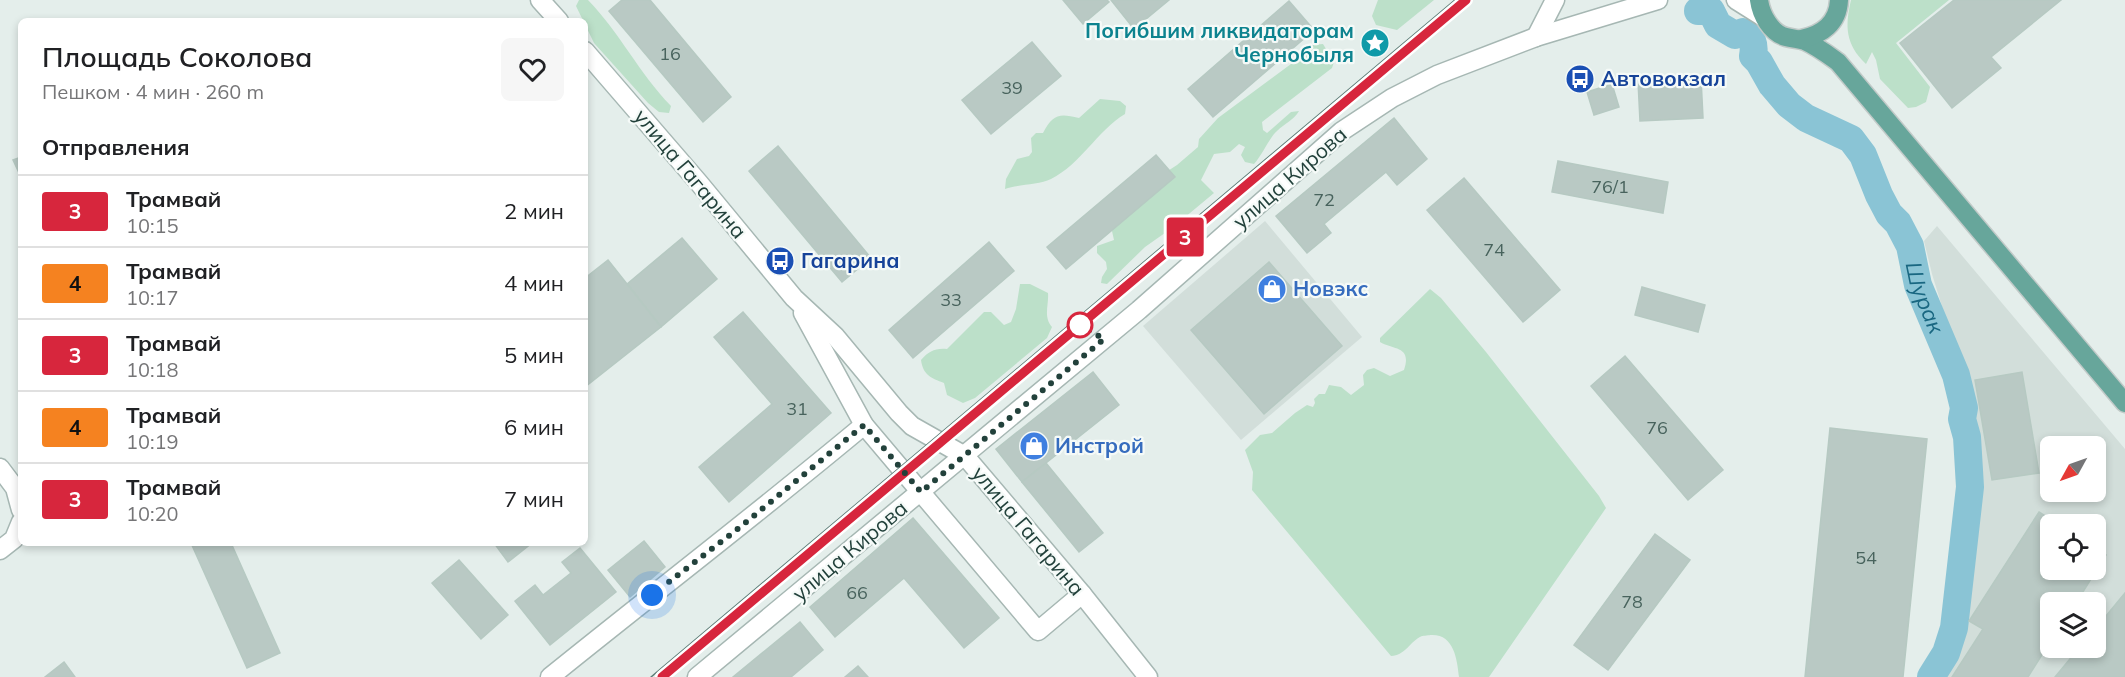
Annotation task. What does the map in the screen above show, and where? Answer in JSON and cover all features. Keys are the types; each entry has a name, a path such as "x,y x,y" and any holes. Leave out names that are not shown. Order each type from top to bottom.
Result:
{"main road":[{"path":"1838,62 1832,38 1833,22 1839,0"},
{"path":"1761,8 1777,33 1786,37 1801,39 1814,37 1824,32 1833,22"},
{"path":"1801,39 1819,48 1838,62 2125,403"}],"street":[{"path":"540,0 556,18"},
{"path":"1536,37 1556,0"},
{"name":"улица Кирова","path":"697,677 1138,310 1342,131 1392,98 1437,75 1536,37 1658,0"},
{"path":"1736,0 1761,8"},
{"name":"улица Гагарина","path":"588,54 795,298 835,336 899,413 912,426 965,456 1082,594 1148,677"},
{"name":"улица Гагарина","path":"795,298 864,425 1038,631 1082,594"},
{"path":"550,677 765,507 864,425"},
{"path":"0,468 15,488 18,499"},
{"path":"0,550 14,539 18,529"}],"shaded area":[{"path":"1265,221 1362,337 1241,440 1143,326"},
{"path":"1937,226 2125,449 2125,677 1939,677 1957,641 1975,505 1972,420 1957,355 1924,241"}],"green space":[{"path":"579,0 588,0 671,106 669,113 659,112 648,103 594,43 588,31 588,18 582,18 576,6"},
{"path":"1378,0 1434,0 1397,30 1376,25 1372,16"},
{"path":"1851,0 1949,0 1896,43 1930,87 1926,102 1908,108 1880,79 1872,52 1866,64 1859,57 1848,34"},
{"path":"1323,44 1334,62 1332,68 1262,122 1263,130 1267,133 1291,112 1299,111 1274,134 1254,164 1245,162 1241,155 1245,147 1239,144 1230,152 1214,154 1201,180 1214,193 1145,247 1107,284 1101,283 1107,269 1106,262 1097,253 1097,246 1114,240 1112,231 1118,211 1198,147 1199,139 1218,118 1291,64 1311,45"},
{"path":"1100,99 1120,101 1126,106 1125,114 1106,129 1062,173 1046,181 1005,189 1006,179 1017,159 1029,156 1032,152 1031,138 1036,133 1043,133 1057,116 1079,118"},
{"path":"1020,284 1030,284 1048,293 1047,315 1052,327 1047,338 975,398 963,403 947,395 944,383 928,375 921,360 932,351 947,349 984,312 991,312 1004,325 1011,322 1016,309"},
{"path":"1430,289 1441,298 1486,352 1606,508 1489,677 1459,677 1453,649 1445,639 1439,636 1422,636 1400,654 1391,656 1252,490 1253,472 1245,450 1260,435 1272,433 1307,405 1313,407 1314,399 1319,394 1325,394 1329,385 1341,387 1351,395 1364,385 1363,375 1367,370 1374,368 1390,376 1404,370 1406,357 1404,353 1380,342 1380,338"}],"building":[{"path":"622,0 650,0 731,97 703,122 609,11"},
{"path":"1063,0 1107,0 1109,2 1083,24"},
{"path":"1111,0 1169,0 1134,29"},
{"path":"1954,0 2061,0 1991,57 2001,68 1952,108 1900,43"},
{"path":"1289,1 1314,30 1213,117 1188,89"},
{"path":"1032,42 1061,76 991,134 962,100"},
{"path":"1701,78 1703,118 1640,121 1638,81"},
{"path":"1612,84 1619,107 1594,115 1587,92"},
{"path":"1394,118 1427,159 1397,185 1386,172 1324,224 1331,233 1307,253 1276,216"},
{"path":"778,146 871,258 842,282 749,171"},
{"path":"1156,155 1175,177 1066,269 1047,247"},
{"path":"18,158 18,171 13,160"},
{"path":"1558,161 1668,182 1663,213 1552,192"},
{"path":"1464,178 1560,290 1523,322 1427,210"},
{"path":"682,238 717,279 661,327 627,284"},
{"path":"989,242 1014,271 913,358 889,330"},
{"path":"608,260 661,327 588,385 588,276"},
{"path":"1269,262 1342,346 1264,414 1191,330"},
{"path":"1642,287 1705,305 1698,332 1635,315"},
{"path":"743,312 831,413 729,502 699,467 772,404 714,337"},
{"path":"1625,356 1723,470 1688,500 1591,386"},
{"path":"1093,372 1119,405 1022,482 996,449"},
{"path":"2022,372 2039,473 1992,480 1975,380"},
{"path":"1830,428 1927,439 1903,677 1805,677"},
{"path":"1046,463 1103,533 1079,552 1022,482"},
{"path":"2039,512 2042,514 2040,514 2040,580 2090,580 2083,592 2040,592 2040,658 2028,677 1952,677 1983,629 1969,621"},
{"path":"913,518 999,618 964,648 904,578 835,637 810,607"},
{"path":"1655,534 1690,560 1608,670 1574,645"},
{"path":"644,541 665,567 630,597 608,570"},
{"path":"192,546 232,546 280,653 247,668"},
{"path":"496,546 528,546 508,562"},
{"path":"580,548 616,592 550,645 515,601 535,585 543,595 571,573 562,562"},
{"path":"459,560 508,615 481,639 432,583"},
{"path":"2125,593 2125,677 2055,677 2071,658 2106,658 2106,616"},
{"path":"800,622 823,650 791,677 733,677"},
{"path":"64,662 75,677 45,677"},
{"path":"858,666 868,677 845,677"}],"waterway":[{"name":"Шурак","path":"1698,11 1711,11 1718,25 1735,35 1743,32 1752,42 1753,56 1772,85 1789,105 1806,118 1851,139 1863,155 1879,195 1910,246 1918,285 1956,375 1964,408 1962,419 1967,437 1970,487 1954,628 1946,653 1931,677"}],"tram line":[{"path":"651,677 1455,0"},
{"name":"3","path":"662,677 1466,0"}],"place":[{"name":"Погибшим ликвидаторам Чернобыля","path":"1375,43"},
{"name":"Автовокзал","path":"1580,79"},
{"name":"Гагарина","path":"780,261"},
{"name":"Новэкс","path":"1272,289"},
{"name":"Инстрой","path":"1034,446"}],"route":[{"path":"652,595 739,528 864,425 921,492 1104,339 1080,325"}]}
